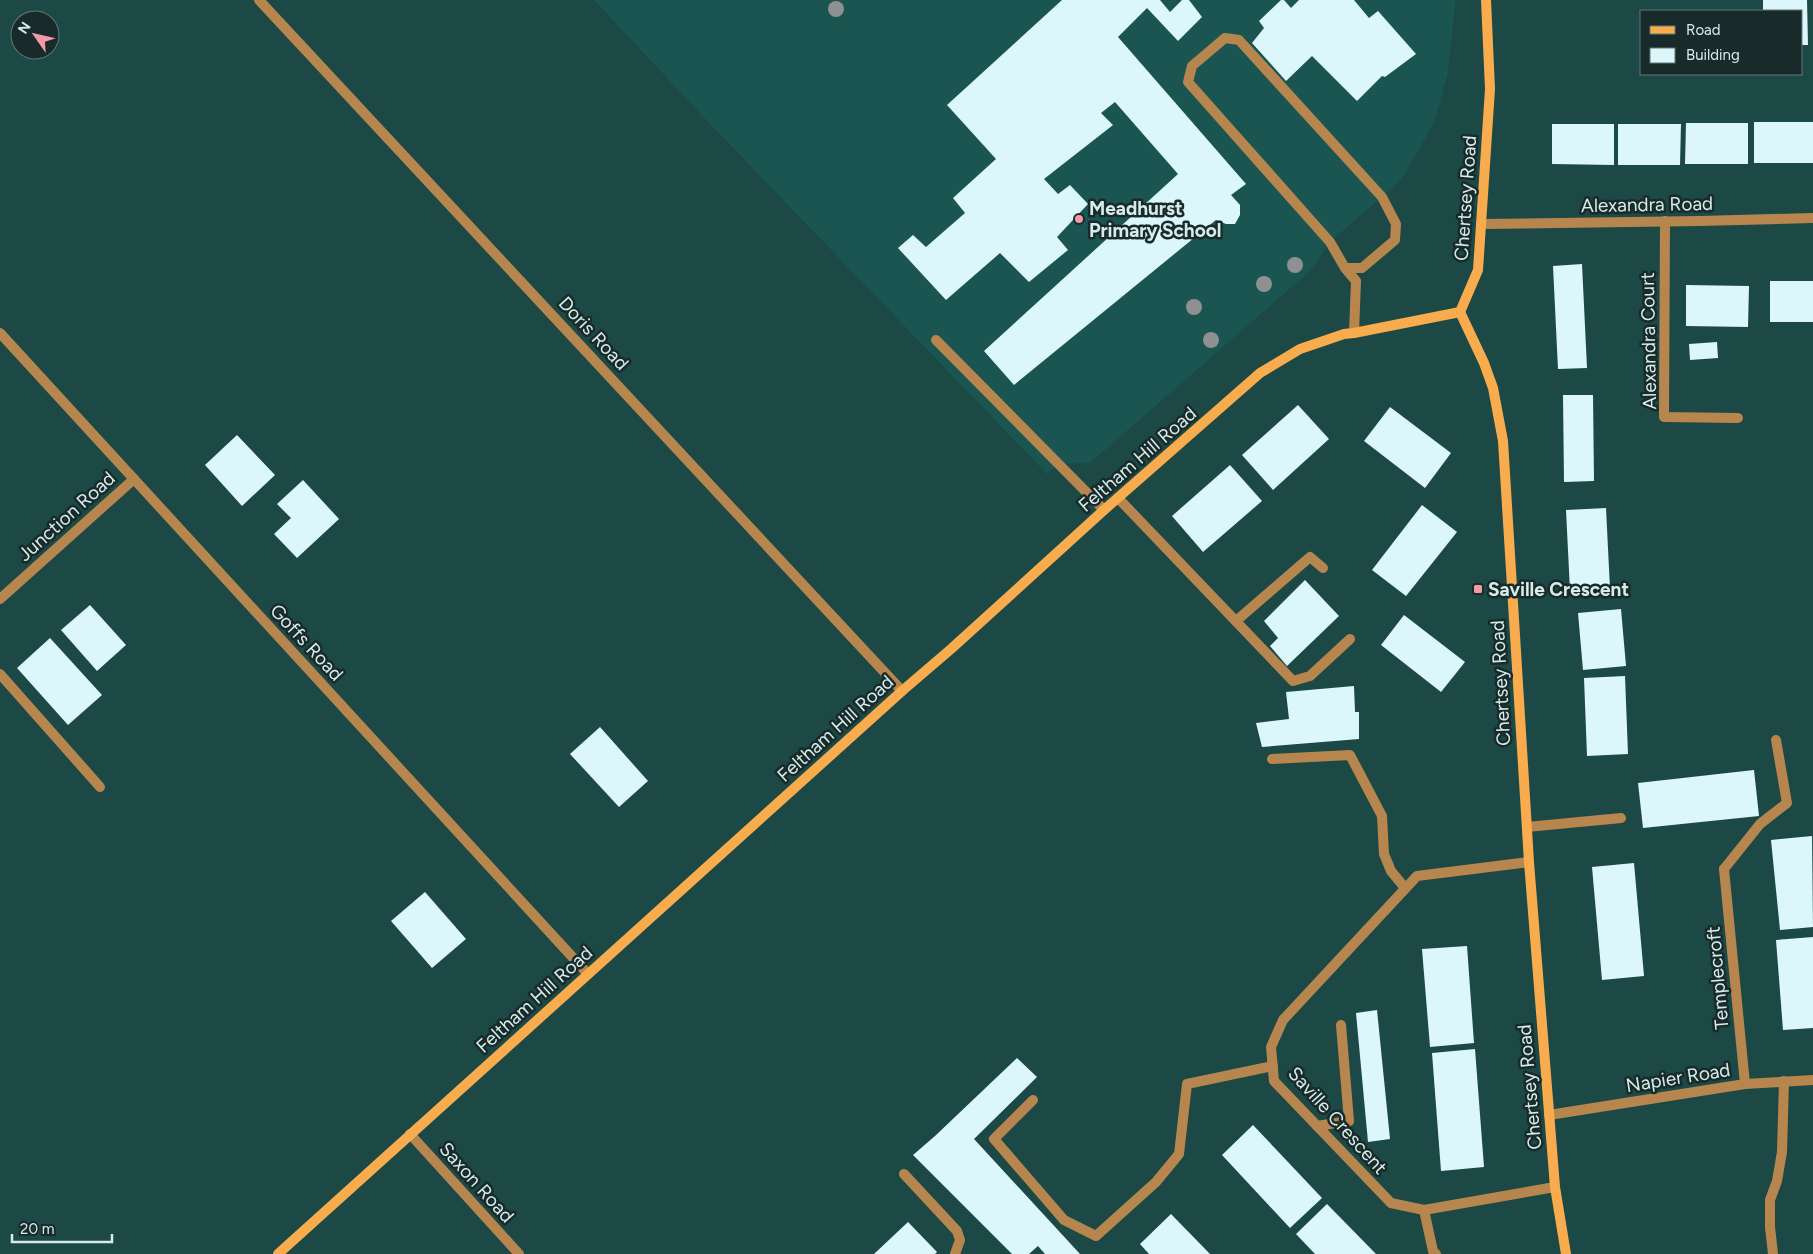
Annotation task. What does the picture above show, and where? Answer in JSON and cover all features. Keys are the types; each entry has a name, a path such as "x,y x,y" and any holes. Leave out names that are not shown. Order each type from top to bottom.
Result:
{"street":[{"name":"Doris Road","path":"259,0 902,691"},
{"name":"Chertsey Road","path":"1486,0 1490,89 1478,270 1460,312 1490,380 1503,441 1528,862 1555,1187 1566,1254"},
{"path":"1345,268 1362,268 1395,240 1396,224 1382,197 1239,40 1225,38 1192,66 1188,82 1330,242 1345,268 1356,281 1354,334"},
{"name":"Alexandra Road","path":"1481,224 1813,218"},
{"name":"Alexandra Court","path":"1665,221 1664,417 1738,418"},
{"name":"Feltham Hill Road","path":"278,1254 902,691 1260,373 1300,349 1344,334 1354,334 1460,312"},
{"name":"Goffs Road","path":"0,333 588,974"},
{"path":"936,340 1104,510"},
{"name":"Junction Road","path":"0,600 134,479"},
{"path":"1118,498 1293,681 1310,676 1350,639"},
{"path":"1236,621 1310,557 1323,568"},
{"path":"0,674 100,787"},
{"name":"Templecroft","path":"1745,1084 1724,869 1760,824 1787,803 1776,740"},
{"path":"1272,759 1350,755 1382,816 1384,854 1391,871 1405,888"},
{"path":"1526,826 1621,818"},
{"name":"Saville Crescent","path":"1528,862 1416,876 1283,1020 1271,1047 1274,1081 1391,1203 1424,1210 1555,1187"},
{"path":"1317,1126 1349,1121 1341,1025"},
{"path":"1033,1100 994,1139 1064,1220 1096,1236 1156,1182 1179,1154 1187,1084 1273,1066"},
{"name":"Napier Road","path":"1549,1115 1745,1084 1813,1080"},
{"path":"1773,1254 1770,1228 1770,1200 1777,1181 1782,1152 1784,1081"},
{"name":"Saxon Road","path":"410,1134 519,1254"},
{"path":"904,1174 957,1231 960,1240 955,1254"},
{"path":"1424,1210 1433,1250 1436,1254"}],"shaded area":[{"name":"Meadhurst Primary School","path":"594,0 1455,0 1455,5 1448,72 1434,123 1401,180 1330,242 1310,271 1090,463 1058,464 1047,474 710,124"}],"building":[{"path":"1062,0 1160,0 1170,12 1182,0 1189,0 1202,17 1178,41 1147,8 1118,37 1246,184 1231,195 1240,205 1240,215 1235,224 1226,224 1216,220 1014,385 984,351 1178,174 1115,102 1101,113 1113,125 1044,179 1058,194 1070,185 1088,204 1057,237 1068,250 1029,282 1000,253 946,300 898,248 913,235 926,247 965,213 953,198 996,159 947,105"},
{"path":"1281,0 1284,0 1291,8 1299,0 1354,0 1369,18 1378,11 1416,54 1385,77 1382,76 1357,101 1312,56 1286,81 1252,43 1264,28 1259,21"},
{"path":"1763,0 1807,0 1808,45 1803,45 1803,10 1763,10"},
{"path":"1754,122 1813,122 1813,163 1754,163"},
{"path":"1686,123 1748,123 1748,164 1685,164"},
{"path":"1552,124 1614,124 1614,165 1552,164"},
{"path":"1618,124 1681,124 1680,165 1618,165"},
{"path":"1582,264 1587,368 1558,369 1553,266"},
{"path":"1770,281 1813,281 1813,322 1770,322"},
{"path":"1686,285 1749,286 1748,327 1686,326"},
{"path":"1717,342 1718,358 1690,360 1689,344"},
{"path":"1563,395 1593,395 1594,481 1564,482"},
{"path":"1298,405 1329,439 1273,490 1242,455"},
{"path":"1390,407 1451,453 1425,488 1364,441"},
{"path":"237,435 275,475 242,506 205,465"},
{"path":"1230,465 1262,501 1203,552 1172,516"},
{"path":"303,480 339,519 297,558 274,534 291,518 277,504"},
{"path":"1422,505 1457,532 1406,596 1372,570"},
{"path":"1606,508 1610,589 1570,591 1566,510"},
{"path":"1305,580 1339,616 1287,666 1270,646 1278,638 1264,621"},
{"path":"90,605 126,645 97,671 61,630"},
{"path":"1621,609 1626,666 1583,670 1578,613"},
{"path":"1404,615 1465,662 1441,692 1381,645"},
{"path":"50,638 102,695 68,725 17,668"},
{"path":"1625,676 1628,754 1587,756 1584,678"},
{"path":"1354,686 1355,712 1359,712 1359,739 1262,747 1256,723 1289,719 1286,692"},
{"path":"600,727 648,781 619,807 570,754"},
{"path":"1754,770 1759,816 1643,828 1638,783"},
{"path":"1812,836 1813,927 1780,930 1771,840"},
{"path":"1634,863 1644,976 1602,980 1592,867"},
{"path":"425,892 466,939 432,968 391,921"},
{"path":"1813,937 1813,1028 1783,1030 1776,940"},
{"path":"1467,946 1474,1043 1430,1047 1422,949"},
{"path":"1377,1010 1390,1139 1368,1142 1356,1013"},
{"path":"1475,1049 1484,1167 1441,1171 1432,1053"},
{"path":"1017,1058 1037,1077 974,1139 1080,1254 1045,1254 1038,1246 1029,1254 1012,1254 913,1155"},
{"path":"1253,1125 1322,1198 1290,1228 1222,1155"},
{"path":"1327,1204 1376,1254 1315,1254 1296,1234"},
{"path":"1171,1214 1210,1254 1149,1254 1140,1244"},
{"path":"908,1222 937,1252 935,1254 874,1254"}],"place":[{"name":"Meadhurst Primary School","path":"1079,219"},
{"name":"Saville Crescent","path":"1478,589"}]}
